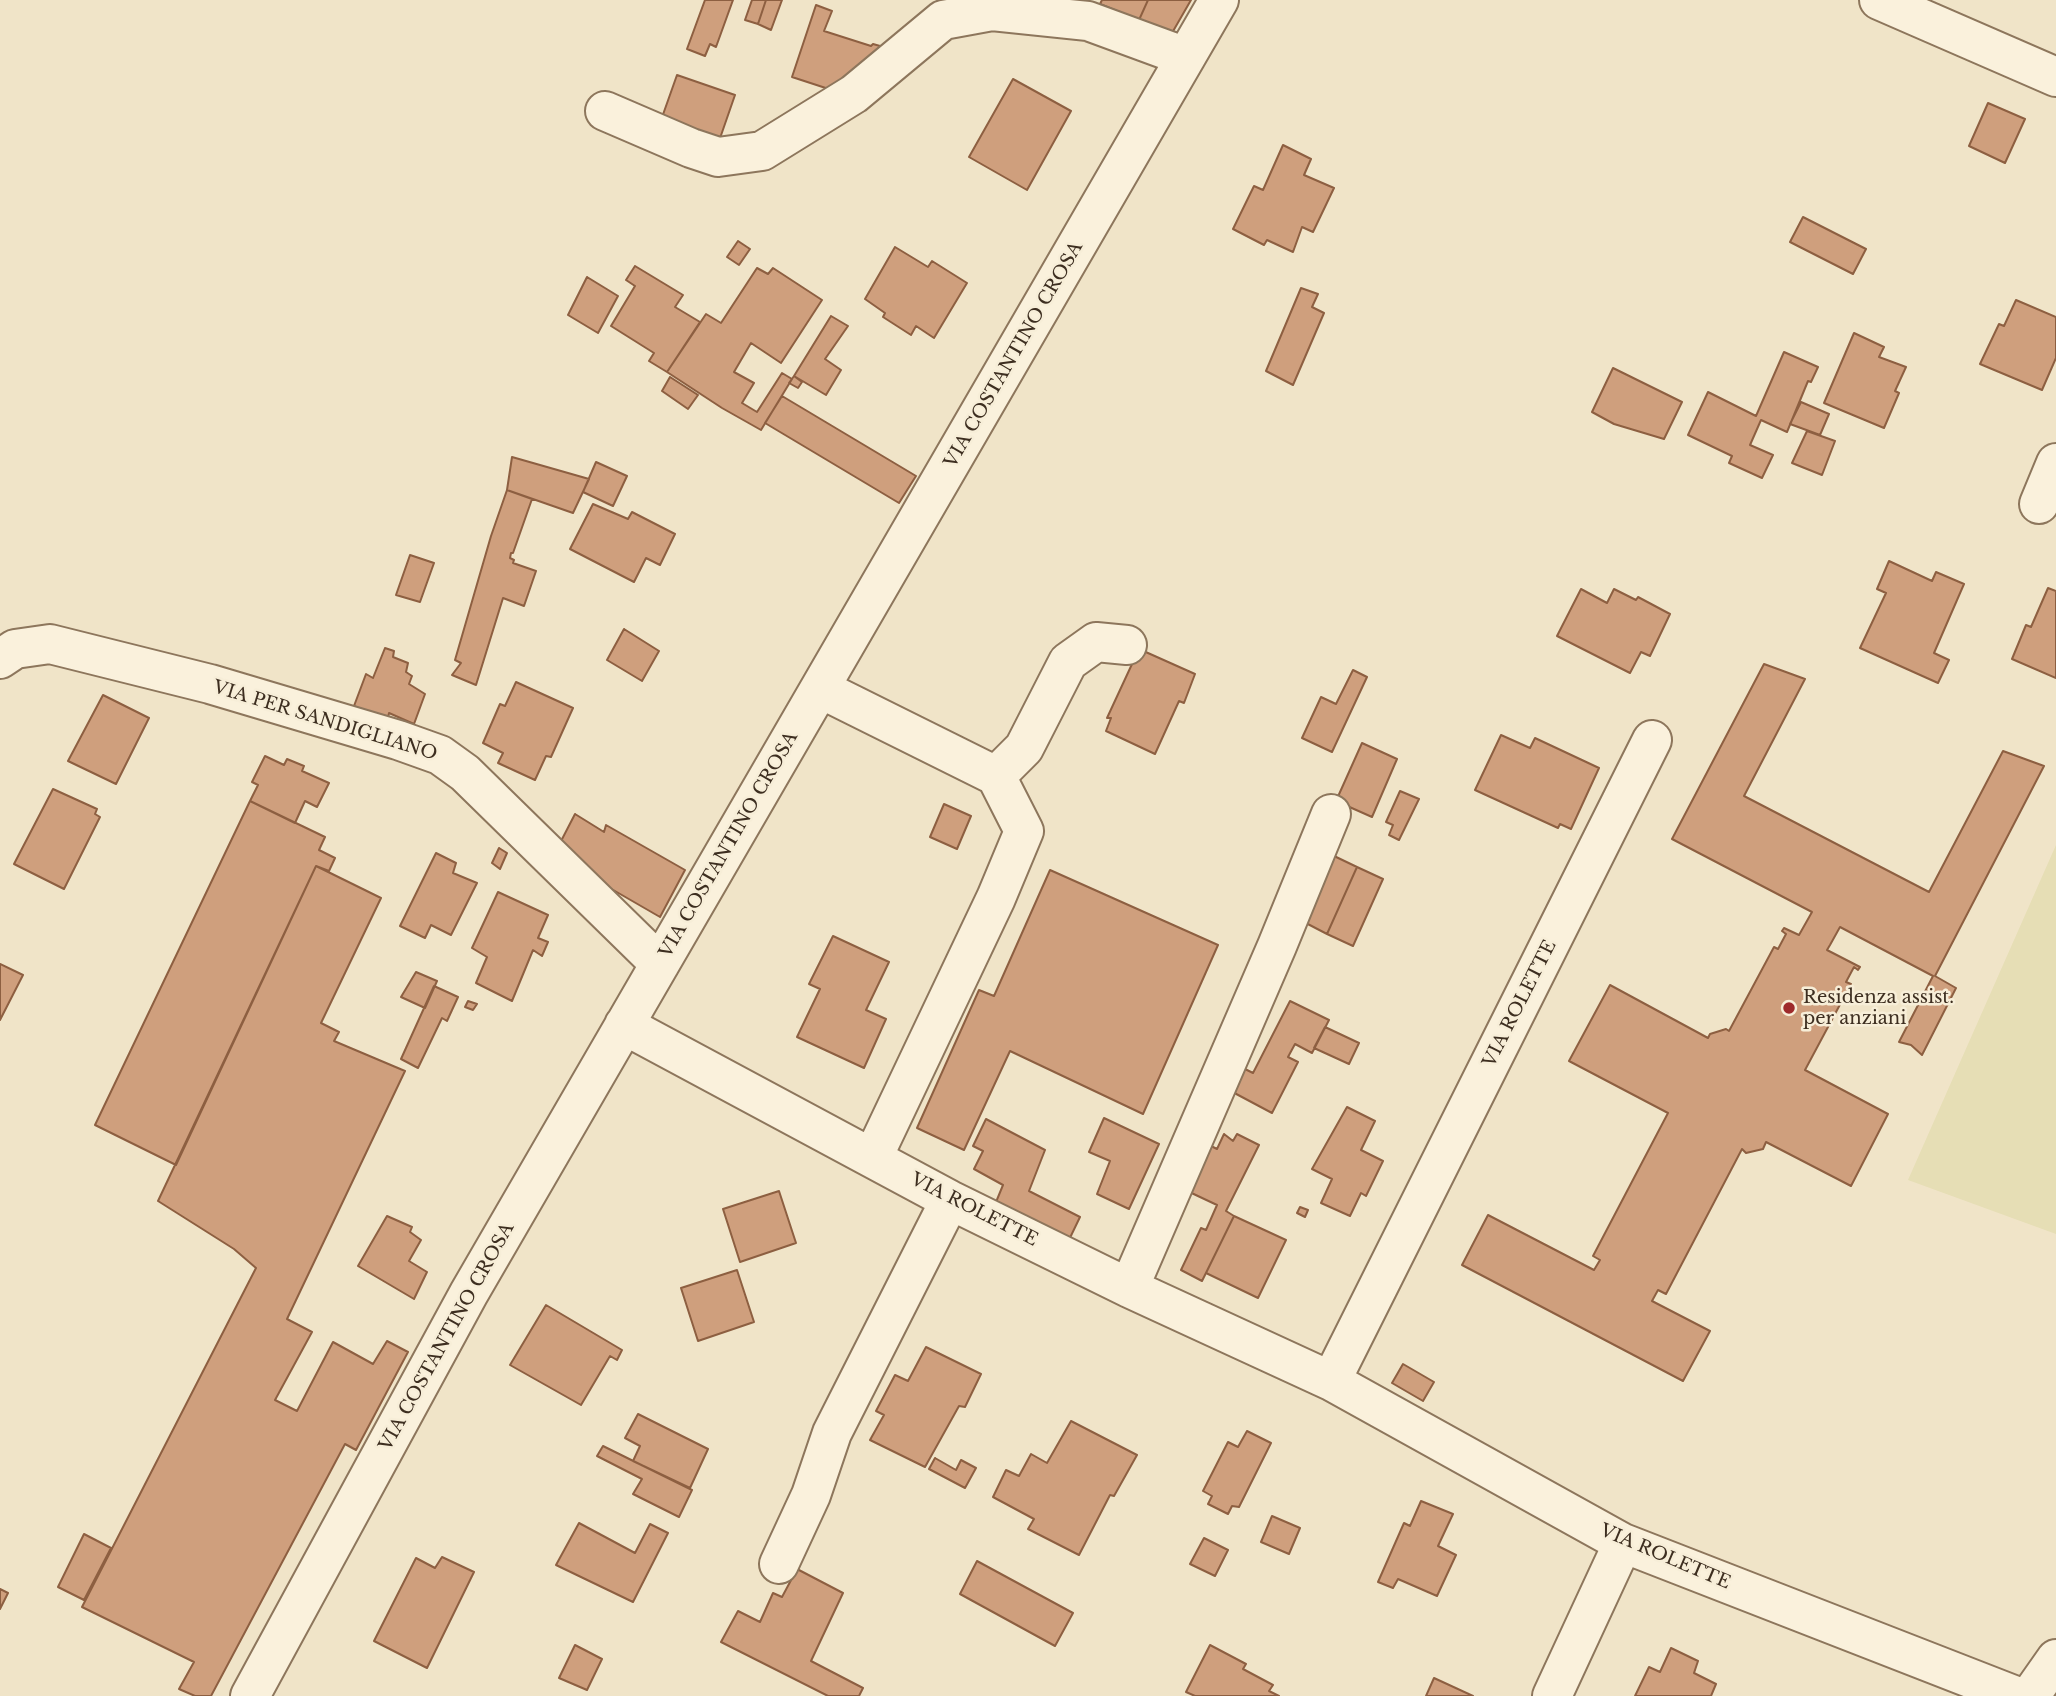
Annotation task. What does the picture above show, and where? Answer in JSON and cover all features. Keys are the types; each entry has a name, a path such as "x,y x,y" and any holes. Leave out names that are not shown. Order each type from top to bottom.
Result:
{"street":[{"name":"VIA COSTANTINO CROSA","path":"250,1696 469,1293 1219,0"},
{"path":"1879,0 2056,77"},
{"path":"605,111 718,157 762,151 854,93 943,20 992,11 1088,21 1186,57"},
{"path":"2039,504 2056,463"},
{"path":"996,776 1024,748 1068,662 1096,642 1127,645"},
{"name":"VIA PER SANDIGLIANO","path":"0,659 15,649 50,645 210,684 440,755 464,773 660,964"},
{"path":"821,689 996,776 1024,831 996,898 873,1157"},
{"name":"VIA ROLETTE","path":"1331,1381 1653,740"},
{"path":"1129,1288 1331,814"},
{"name":"VIA ROLETTE","path":"624,1026 950,1200 1129,1288 1331,1381 1623,1543 2016,1696"},
{"path":"779,1564 811,1495 832,1433 950,1200"},
{"path":"1552,1696 1623,1543"},
{"path":"2029,1696 2056,1659"}],"shaded area":[{"path":"2056,845 2056,1234 1908,1180"}],"building":[{"path":"705,0 733,0 716,47 710,44 705,56 687,49"},
{"path":"752,0 766,0 758,24 745,20"},
{"path":"766,0 782,0 771,30 758,24"},
{"path":"1102,0 1148,0 1139,20 1100,4"},
{"path":"1148,0 1191,0 1172,33 1139,20"},
{"path":"816,5 832,11 824,31 871,46 873,44 894,50 841,93 792,77"},
{"path":"677,75 735,95 718,144 660,123"},
{"path":"1013,79 1071,111 1027,190 969,157"},
{"path":"1988,103 2025,119 2005,163 1969,146"},
{"path":"1283,145 1311,159 1304,175 1334,188 1313,232 1302,227 1293,252 1267,240 1264,245 1233,229 1254,186 1263,190"},
{"path":"1803,217 1866,249 1853,274 1790,242"},
{"path":"738,241 750,249 739,265 727,257"},
{"path":"895,247 928,267 932,261 967,283 934,338 916,326 911,335 883,317 885,313 865,299"},
{"path":"635,266 683,295 675,307 700,322 667,372 649,361 654,353 611,326 635,286 626,280"},
{"path":"757,268 768,274 773,268 822,300 781,363 751,343 734,372 754,383 742,403 757,412 782,373 792,379 761,430 667,372 706,314 721,323"},
{"path":"587,277 618,296 598,333 568,315"},
{"path":"1301,288 1318,294 1312,307 1324,313 1293,385 1266,371"},
{"path":"2016,300 2056,317 2056,358 2042,390 1980,364 1999,324 2004,326"},
{"path":"831,316 848,326 825,359 841,370 826,395 794,376"},
{"path":"1854,333 1884,347 1879,357 1906,367 1895,391 1899,393 1884,428 1824,403"},
{"path":"1784,352 1818,367 1811,382 1808,381 1787,432 1761,420 1750,445 1773,455 1762,478 1729,463 1732,456 1688,435 1708,392 1756,416"},
{"path":"1613,368 1682,402 1664,439 1614,424 1592,412"},
{"path":"794,376 802,382 798,388 789,383"},
{"path":"670,377 698,395 688,409 662,391"},
{"path":"782,396 916,476 899,503 765,423"},
{"path":"1801,402 1829,414 1820,435 1790,424"},
{"path":"1807,431 1835,441 1822,475 1792,463"},
{"path":"512,457 589,479 573,513 507,490"},
{"path":"596,462 627,476 613,506 583,492"},
{"path":"507,490 532,499 510,558 514,560 513,563 536,571 524,606 503,598 476,685 452,675 461,663 455,660"},
{"path":"593,504 628,519 632,512 675,534 660,565 646,558 634,582 570,549"},
{"path":"410,555 434,563 420,602 396,595"},
{"path":"1889,561 1932,581 1936,572 1964,584 1934,653 1949,660 1938,683 1860,648 1886,593 1877,589"},
{"path":"2048,588 2056,591 2056,678 2012,659 2026,625 2031,627"},
{"path":"1581,589 1607,603 1614,589 1636,600 1638,597 1670,614 1650,656 1641,652 1630,673 1557,636"},
{"path":"624,629 659,651 642,681 607,660"},
{"path":"385,648 394,651 393,657 408,663 406,672 412,676 409,684 425,694 414,724 389,713 387,722 354,706 366,674 373,678"},
{"path":"1139,649 1195,674 1184,703 1179,701 1155,754 1106,731 1111,718 1107,718"},
{"name":"Residenza assist. per anziani","path":"1764,664 1805,679 1744,796 1929,892 2003,751 2044,766 1935,976 1956,988 1922,1055 1911,1045 1899,1042 1933,976 1840,927 1827,950 1860,967 1858,970 1854,967 1846,982 1851,984 1805,1070 1888,1114 1851,1186 1766,1142 1763,1149 1746,1153 1742,1149 1666,1294 1658,1290 1652,1301 1710,1331 1683,1381 1462,1265 1488,1215 1594,1270 1600,1260 1593,1256 1668,1113 1569,1061 1610,985 1708,1038 1710,1034 1726,1029 1729,1031 1774,947 1778,949 1786,934 1782,931 1784,928 1799,935 1812,912 1672,839"},
{"path":"1353,670 1367,677 1332,752 1302,738 1321,697 1336,704"},
{"path":"516,682 573,708 551,757 546,756 535,780 498,763 503,753 483,743 500,704 505,706"},
{"path":"103,695 149,718 116,784 68,761"},
{"path":"1501,735 1530,748 1535,738 1599,768 1571,829 1560,824 1558,828 1475,790"},
{"path":"1362,743 1397,759 1372,817 1336,801"},
{"path":"265,756 284,765 287,759 304,766 302,771 329,783 317,807 305,801 295,823 250,801 258,785 252,782"},
{"path":"53,789 97,809 95,814 100,817 64,889 14,864"},
{"path":"1400,791 1419,799 1399,840 1389,835 1393,825 1386,822"},
{"path":"250,801 325,837 319,850 335,858 329,871 316,866 176,1165 95,1125"},
{"path":"944,804 971,816 957,849 930,837"},
{"path":"575,814 604,832 606,825 685,870 660,917 582,872 559,845"},
{"path":"499,848 507,853 500,869 492,863"},
{"path":"436,853 456,863 453,873 477,883 451,935 431,925 425,938 400,926"},
{"path":"1332,855 1357,867 1327,934 1302,921"},
{"path":"316,866 381,898 321,1023 339,1032 334,1041 405,1071 287,1319 312,1332 275,1400 297,1411 333,1342 373,1364 387,1341 408,1352 356,1450 345,1444 211,1696 195,1696 179,1689 194,1662 82,1607 256,1268 234,1249 158,1201"},
{"path":"1357,867 1383,879 1353,946 1327,934"},
{"path":"1050,870 1218,945 1143,1114 1010,1051 964,1150 917,1128 979,990 994,996"},
{"path":"498,892 548,915 538,938 548,942 542,956 533,950 512,1001 476,983 487,957 472,948"},
{"path":"833,936 889,962 866,1010 886,1019 864,1068 797,1037 820,989 809,984"},
{"path":"0,964 23,975 0,1020"},
{"path":"416,972 437,981 425,1008 401,997"},
{"path":"434,986 458,997 447,1021 442,1018 418,1068 401,1059"},
{"path":"468,1001 477,1004 473,1010 465,1007"},
{"path":"1290,1001 1329,1020 1312,1053 1295,1044 1288,1057 1298,1062 1272,1113 1225,1088 1237,1065 1253,1073"},
{"path":"1325,1027 1359,1043 1349,1064 1314,1048"},
{"path":"1347,1107 1375,1121 1361,1150 1383,1161 1366,1196 1361,1193 1350,1216 1321,1203 1332,1179 1312,1169"},
{"path":"1104,1118 1159,1144 1129,1209 1097,1194 1110,1161 1089,1152"},
{"path":"986,1119 1045,1150 1029,1191 1080,1217 1067,1244 994,1207 1003,1185 974,1169 983,1151 973,1146"},
{"path":"1224,1134 1233,1141 1237,1134 1259,1145 1226,1211 1234,1216 1202,1281 1181,1270 1201,1228 1206,1230 1217,1205 1183,1189 1205,1143 1217,1149"},
{"path":"779,1191 796,1243 740,1262 723,1209"},
{"path":"1300,1207 1308,1210 1305,1217 1297,1213"},
{"path":"387,1216 412,1227 410,1232 421,1240 409,1261 427,1272 414,1299 358,1266"},
{"path":"1234,1216 1286,1240 1258,1298 1206,1273"},
{"path":"737,1270 754,1322 698,1341 681,1288"},
{"path":"546,1305 622,1350 617,1360 610,1356 581,1405 510,1365"},
{"path":"926,1347 981,1374 965,1407 959,1406 925,1467 870,1440 884,1415 876,1411 895,1375 908,1381"},
{"path":"1403,1364 1434,1382 1423,1401 1392,1383"},
{"path":"638,1414 708,1449 690,1488 633,1461 640,1446 625,1438"},
{"path":"1071,1421 1137,1455 1114,1496 1110,1495 1079,1555 1028,1529 1034,1519 993,1497 1006,1470 1019,1476 1031,1454 1047,1463"},
{"path":"1247,1431 1271,1443 1239,1507 1232,1506 1228,1514 1208,1504 1212,1496 1203,1491 1228,1442 1238,1447"},
{"path":"603,1446 692,1490 679,1517 633,1494 642,1479 597,1456"},
{"path":"935,1458 956,1470 961,1460 976,1468 965,1488 929,1469"},
{"path":"1421,1501 1453,1514 1438,1546 1456,1555 1437,1596 1398,1579 1393,1588 1378,1582 1404,1523 1410,1526"},
{"path":"1272,1516 1300,1528 1289,1554 1261,1542"},
{"path":"579,1523 635,1553 650,1524 668,1533 633,1602 556,1565"},
{"path":"84,1534 111,1548 84,1600 58,1587"},
{"path":"1204,1538 1228,1550 1215,1576 1190,1564"},
{"path":"442,1557 474,1572 427,1668 374,1641 416,1558 435,1568"},
{"path":"977,1561 1073,1613 1055,1646 960,1594"},
{"path":"797,1569 843,1593 811,1661 863,1688 859,1696 828,1696 721,1642 738,1611 760,1622 773,1593 782,1597"},
{"path":"0,1589 8,1593 0,1609"},
{"path":"575,1645 602,1659 587,1690 559,1678"},
{"path":"1210,1645 1246,1664 1243,1669 1273,1685 1269,1691 1279,1696 1195,1696 1186,1692"},
{"path":"1671,1648 1698,1661 1694,1673 1716,1684 1711,1696 1635,1696 1649,1667 1660,1672"},
{"path":"1434,1678 1473,1696 1426,1696"}],"place":[{"name":"Residenza assist. per anziani","path":"1789,1008"}]}
